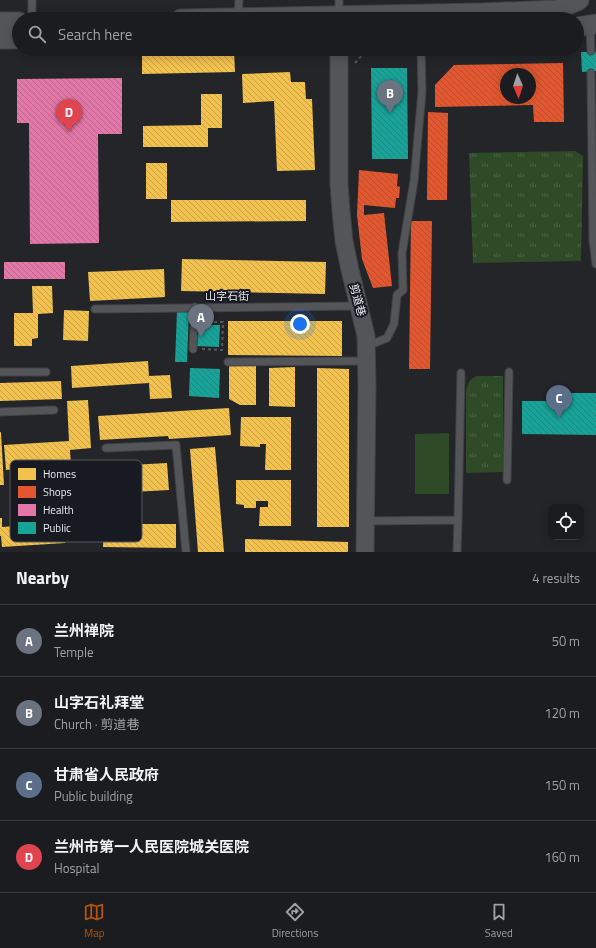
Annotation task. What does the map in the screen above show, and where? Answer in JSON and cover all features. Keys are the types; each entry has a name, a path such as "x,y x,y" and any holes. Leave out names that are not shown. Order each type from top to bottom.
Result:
{"main road":[{"path":"506,12 557,10 579,0"},
{"path":"222,12 239,9 339,12"},
{"path":"0,22 12,22"},
{"path":"0,39 12,39"}],"street":[{"name":"剪道巷","path":"339,56 339,184 344,242 366,336 367,354 365,552"}],"lane":[{"path":"32,0 32,12"},
{"path":"588,26 590,50"},
{"path":"228,362 367,354 387,338 394,324 397,295 403,290 402,253 414,181 422,92 421,56"},
{"path":"591,73 593,241 596,264"},
{"name":"山字石街","path":"95,309 359,306"},
{"path":"193,349 195,307"},
{"path":"0,372 46,372"},
{"path":"507,480 509,372"},
{"path":"457,552 461,373"},
{"path":"0,412 54,410"},
{"path":"106,448 176,445 186,552"},
{"path":"365,521 458,520"}],"path":[{"path":"193,349 222,350 223,322 194,321"}],"green space":[{"path":"575,151 583,156 581,261 473,263 469,153"},
{"path":"477,376 503,376 503,472 466,473 466,391 469,382 472,378"},
{"path":"449,433 449,494 415,494 415,434"}],"building: Homes":[{"path":"142,56 234,56 235,72 142,74"},
{"path":"290,72 291,82 305,82 306,99 312,99 315,170 277,171 274,101 243,103 242,74"},
{"path":"201,94 222,94 222,128 208,128 208,147 143,147 143,126 201,125"},
{"path":"146,163 167,163 167,199 146,199"},
{"path":"171,200 306,200 306,221 171,222"},
{"path":"182,259 326,262 325,294 181,291"},
{"path":"164,269 165,297 90,301 88,272"},
{"path":"32,286 52,286 53,313 38,314 38,338 32,339 32,346 14,346 14,313 33,313"},
{"path":"64,310 89,311 88,341 63,340"},
{"path":"228,321 342,321 342,356 228,355"},
{"path":"148,361 149,376 170,375 172,398 150,399 149,383 72,388 71,366"},
{"path":"229,366 256,366 256,405 240,405 229,399"},
{"path":"295,367 295,407 269,406 269,368"},
{"path":"317,368 349,369 349,527 317,527"},
{"path":"61,381 62,399 0,401 0,383"},
{"path":"88,400 91,448 70,450 71,460 10,460 10,470 6,470 4,445 69,441 67,401"},
{"path":"229,408 231,435 169,439 168,436 100,440 98,416"},
{"path":"241,417 291,417 291,470 265,470 266,444 260,444 260,447 240,446"},
{"path":"1,432 4,485 0,485"},
{"path":"215,447 224,552 198,552 190,449"},
{"path":"167,463 169,490 142,491 142,464"},
{"path":"236,480 291,480 291,526 259,526 260,507 268,507 268,501 256,501 256,508 244,508 244,505 236,504"},
{"path":"0,518 2,518 2,527 10,526 10,542 65,543 2,547 0,536"},
{"path":"142,524 176,524 176,548 103,547 103,542 142,542"},
{"path":"245,539 348,542 348,552 245,552"}],"building: Shops":[{"path":"563,63 564,122 534,122 533,105 435,107 435,85 454,65"},
{"path":"428,112 448,113 447,200 427,200"},
{"path":"359,170 398,174 397,186 400,187 399,198 396,198 395,208 364,205 364,215 384,213 392,286 373,288 362,259 357,215"},
{"path":"411,221 432,221 430,369 409,369"}],"building: Health":[{"path":"122,78 122,134 98,134 99,243 30,244 29,123 17,123 17,79"},
{"path":"4,262 65,262 65,279 4,279"}],"building: Public":[{"path":"584,52 596,52 596,71 582,72 581,56 584,56"},
{"path":"371,68 407,68 408,159 372,159"},
{"path":"177,311 189,312 187,362 175,362"},
{"path":"197,325 220,325 219,347 196,346"},
{"path":"190,368 220,369 219,398 189,396"},
{"path":"554,393 596,393 596,435 522,434 522,401 554,401"}],"place":[{"name":"山字石礼拜堂","path":"390,113"},
{"name":"兰州市第一人民医院城关医院","path":"69,132"},
{"name":"兰州禅院","path":"201,337"},
{"name":"甘肃省人民政府","path":"559,418"}]}
